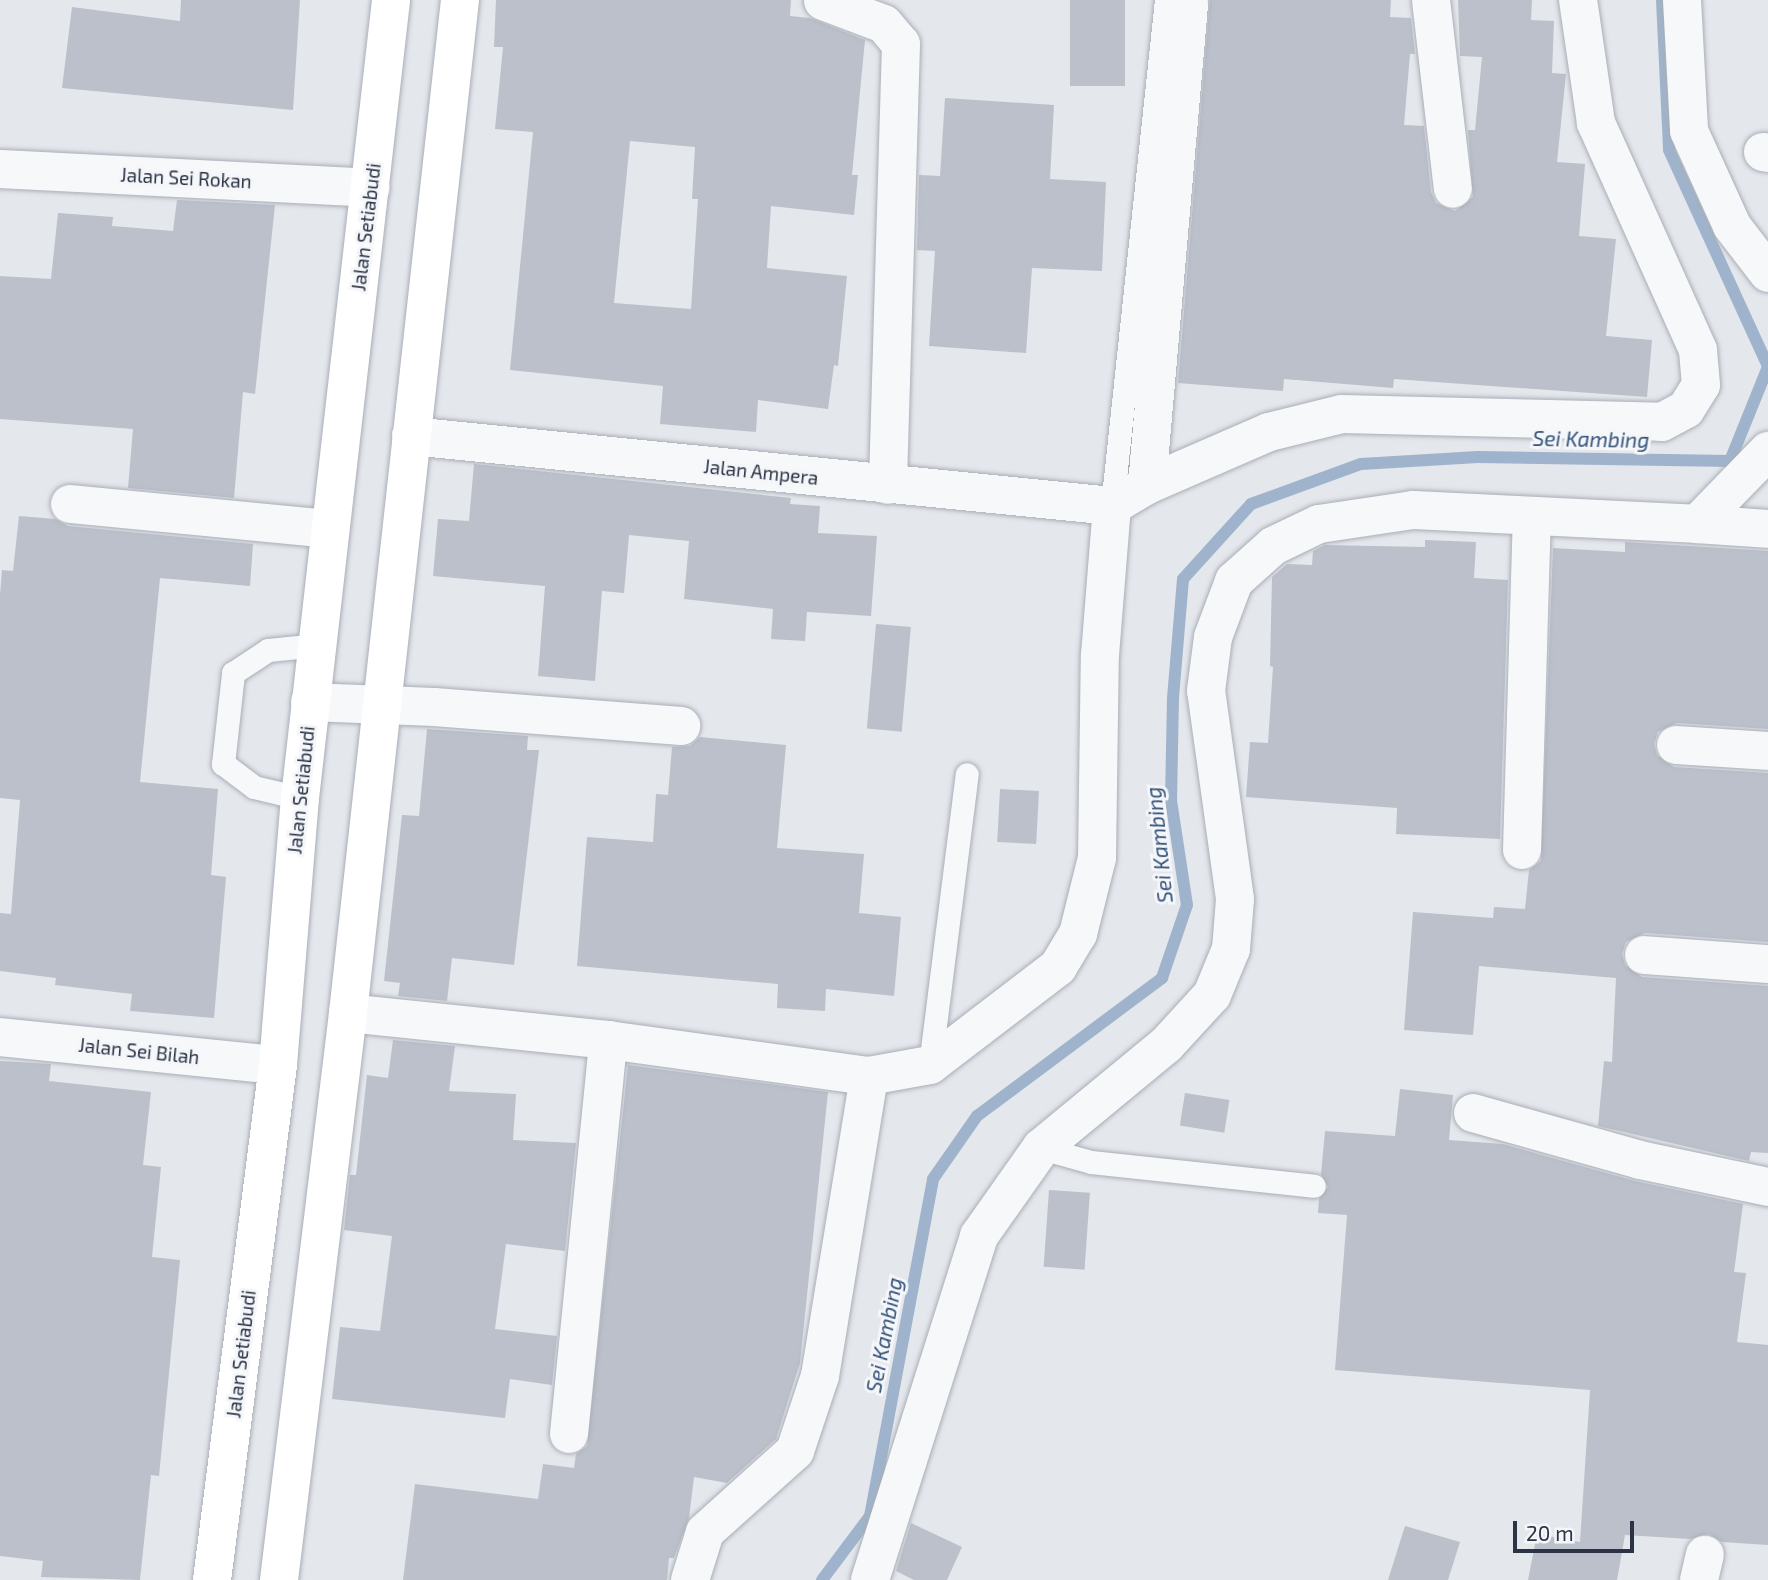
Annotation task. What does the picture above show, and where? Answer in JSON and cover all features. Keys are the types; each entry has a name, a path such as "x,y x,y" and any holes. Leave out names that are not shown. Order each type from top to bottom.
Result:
{"main road":[{"name":"Jalan Setiabudi","path":"212,1580 278,1065 310,702 391,0"},
{"path":"279,1580 348,1013 380,703 460,0"}],"street":[{"path":"1431,0 1453,189"},
{"path":"348,1013 608,1040 869,1076 930,1065 1058,967 1078,934 1097,858 1100,655 1112,506 1147,485 1269,432 1342,414 1662,422 1686,409 1701,385 1698,350 1596,123 1578,0"},
{"path":"1682,0 1689,131 1732,226 1768,273"},
{"path":"823,1 884,24 901,44 888,485"},
{"path":"1147,485 1178,1"},
{"name":"Jalan Sei Rokan","path":"0,169 371,188"},
{"name":"Jalan Ampera","path":"411,436 1112,506"},
{"path":"1697,524 1768,451"},
{"path":"70,504 330,529"},
{"path":"870,1580 979,1237 1041,1148 1166,1045 1212,995 1231,949 1235,899 1206,691 1213,637 1234,581 1273,546 1319,524 1413,510 1768,529"},
{"path":"1522,850 1532,517"},
{"path":"310,702 380,703 681,726"},
{"path":"1676,745 1768,751"},
{"path":"1644,956 1768,964"},
{"name":"Jalan Sei Bilah","path":"0,1037 278,1065"},
{"path":"569,1434 608,1040"},
{"path":"690,1580 705,1532 795,1451 820,1376 869,1076"},
{"path":"1473,1112 1640,1160 1768,1187"}],"lane":[{"path":"1112,506 1178,1"},
{"path":"300,798 254,787 223,764 233,673 268,650 318,645"},
{"path":"930,1065 967,774"},
{"path":"1041,1148 1091,1162 1314,1186"}],"building":[{"path":"181,0 300,0 293,110 62,88 72,7 180,21"},
{"path":"496,0 791,0 790,16 810,18 865,40 852,175 858,175 854,215 771,206 767,268 847,276 838,366 834,365 828,409 758,400 756,432 660,424 663,386 510,370 533,132 495,129 503,47 494,47","holes":["630,141 695,147 692,199 698,199 691,309 614,303"]},
{"path":"1070,0 1125,0 1125,86 1070,86"},
{"path":"1210,0 1391,0 1390,17 1411,18 1415,54 1410,54 1404,125 1424,126 1431,192 1436,203 1455,211 1473,197 1468,130 1475,130 1482,57 1460,56 1458,0 1532,0 1531,20 1554,21 1552,73 1566,74 1557,162 1585,164 1579,236 1616,239 1606,336 1652,340 1647,397 1394,379 1393,388 1284,379 1283,391 1178,383"},
{"path":"945,98 1054,105 1050,179 1106,182 1102,271 1032,268 1026,353 929,346 935,251 917,250 919,175 940,176"},
{"path":"177,200 275,205 255,394 243,392 234,498 128,488 133,429 0,419 0,276 51,279 58,213 113,217 112,226 173,231"},
{"path":"474,464 791,498 790,504 820,506 818,533 877,536 871,616 807,612 805,641 771,639 773,609 684,599 689,541 629,535 624,593 602,591 595,681 538,676 545,586 433,576 438,519 469,521"},
{"path":"19,516 55,519 68,526 253,544 250,586 160,578 140,782 218,789 211,875 226,877 214,1018 130,1011 132,994 55,985 56,978 0,971 0,913 11,914 20,800 0,798 0,595 2,570 13,571"},
{"path":"1425,540 1476,542 1474,578 1508,580 1500,839 1396,834 1397,808 1246,797 1250,742 1268,743 1273,667 1270,666 1272,577 1287,564 1312,565 1313,551 1325,545 1425,547"},
{"path":"1625,542 1768,551 1768,729 1677,723 1658,732 1654,744 1657,755 1674,767 1768,773 1768,942 1645,933 1626,942 1622,954 1625,965 1642,977 1768,986 1768,1153 1751,1152 1749,1161 1598,1126 1604,1061 1612,1062 1616,978 1479,966 1473,1035 1404,1030 1413,912 1493,918 1494,907 1525,909 1529,870 1541,861 1553,548 1625,552"},
{"path":"876,624 911,627 902,732 867,729"},
{"path":"427,729 528,736 527,750 539,750 514,965 452,958 447,1001 398,996 400,983 384,981 402,815 419,816"},
{"path":"700,737 786,745 777,848 864,854 859,913 901,917 894,996 826,989 825,1011 777,1008 778,984 577,966 587,837 653,842 656,794 668,795 672,747 690,746"},
{"path":"1000,789 1039,791 1036,844 997,842"},
{"path":"393,1040 455,1046 449,1091 516,1094 513,1140 576,1143 565,1251 506,1244 495,1329 557,1336 552,1385 510,1379 505,1418 332,1399 340,1327 380,1331 392,1236 344,1230 350,1175 356,1175 367,1075 388,1078"},
{"path":"0,1061 51,1064 49,1081 151,1092 143,1165 161,1167 152,1257 180,1260 159,1476 151,1475 140,1580 41,1577 43,1561 0,1556"},
{"path":"628,1065 828,1092 800,1363 776,1439 727,1483 694,1477 689,1518 674,1558 669,1558 667,1580 403,1580 415,1484 538,1499 543,1464 574,1468 576,1454 587,1446"},
{"path":"1400,1089 1453,1095 1449,1140 1503,1144 1635,1181 1743,1204 1734,1272 1746,1273 1737,1342 1768,1345 1768,1545 1722,1542 1709,1534 1690,1539 1625,1535 1617,1580 1528,1580 1537,1534 1580,1542 1590,1390 1335,1370 1347,1215 1318,1213 1319,1199 1328,1187 1321,1174 1325,1131 1395,1136"},
{"path":"1185,1093 1229,1100 1224,1133 1180,1126"},
{"path":"1049,1190 1090,1193 1085,1270 1044,1267"},
{"path":"911,1523 962,1547 947,1580 914,1580 896,1571"},
{"path":"1405,1526 1460,1542 1448,1580 1388,1580"}],"waterway":[{"name":"Sei Kambing","path":"1662,0 1669,150 1768,366"},
{"name":"Sei Kambing","path":"822,1580 870,1516 933,1179 977,1116 1162,978 1187,905 1171,801 1173,698 1183,579 1251,504 1361,464 1478,457 1730,461 1768,367"}]}
